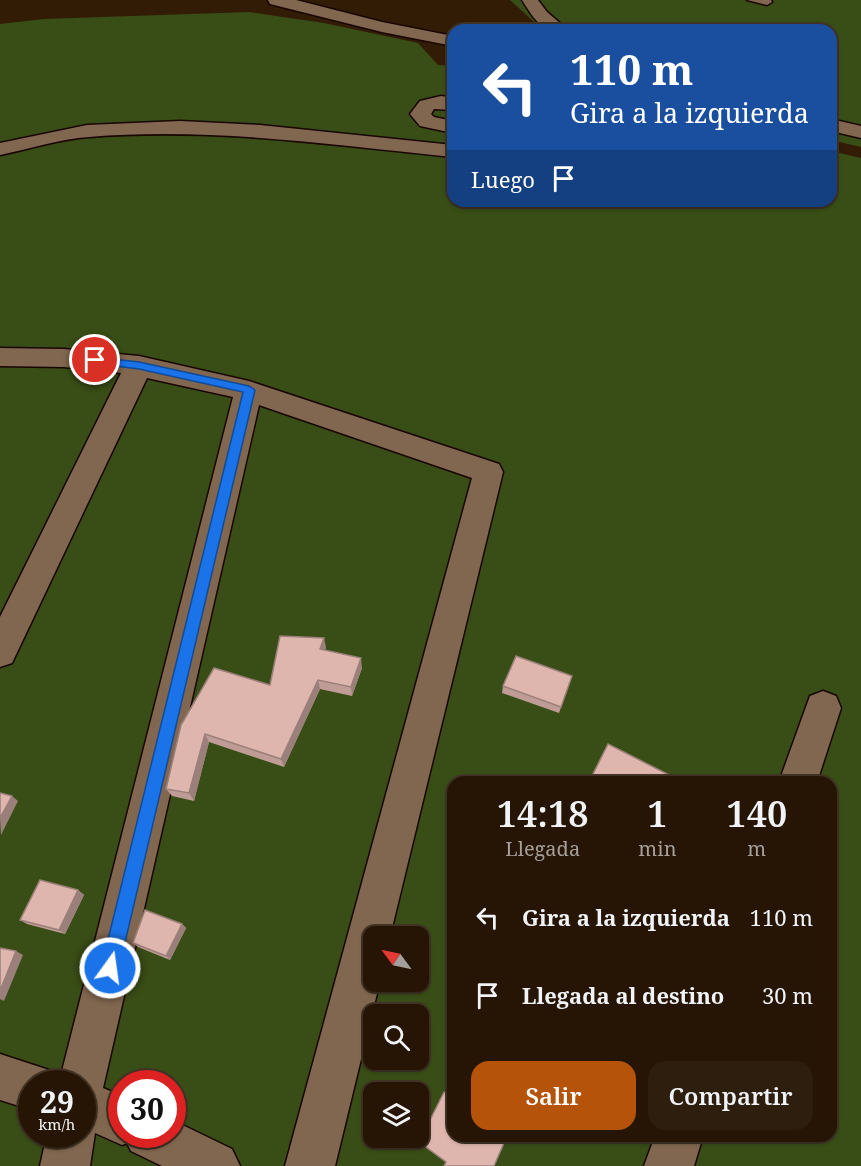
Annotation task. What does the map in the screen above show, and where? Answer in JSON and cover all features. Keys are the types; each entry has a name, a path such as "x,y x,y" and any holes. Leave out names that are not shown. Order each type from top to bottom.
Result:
{"street":[{"path":"276,0 382,27 447,40"},
{"path":"530,0 540,16 551,24"},
{"path":"447,103 427,105 420,114 423,120 447,126"},
{"path":"837,126 861,132"},
{"path":"0,149 87,131 180,127 260,131 447,150"},
{"path":"0,357 50,355 139,365 249,390 488,472 310,1166"},
{"path":"0,652 139,365"},
{"path":"85,1070 249,390"},
{"path":"800,776 823,708"},
{"path":"0,1077 18,1082"},
{"path":"669,1166 677,1142"},
{"path":"64,1166 68,1148"},
{"path":"177,1148 215,1166"}],"lane":[{"path":"752,0 767,3"}],"green space":[{"path":"510,0 861,0 861,147 837,141 837,24 536,24"},
{"path":"249,12 324,23 418,43 438,65 447,66 447,207 837,207 837,152 861,158 861,1166 0,1166 0,24 44,19"}],"building":[{"path":"280,636 324,638 320,649 361,658 351,687 318,680 281,759 205,734 189,793 166,789 181,725 214,668 270,685"},
{"path":"516,656 572,676 561,707 503,686"},
{"path":"608,744 671,776 592,776"},
{"path":"0,793 12,796 0,818"},
{"path":"40,880 78,890 59,930 20,920"},
{"path":"145,910 182,924 166,956 133,943"},
{"path":"0,948 16,951 0,991"},
{"path":"444,1092 447,1094 447,1142 504,1142 494,1166 444,1166 446,1162 427,1148 429,1148 429,1122"}],"route":[{"path":"95,360 139,365 249,390 110,968"}]}
